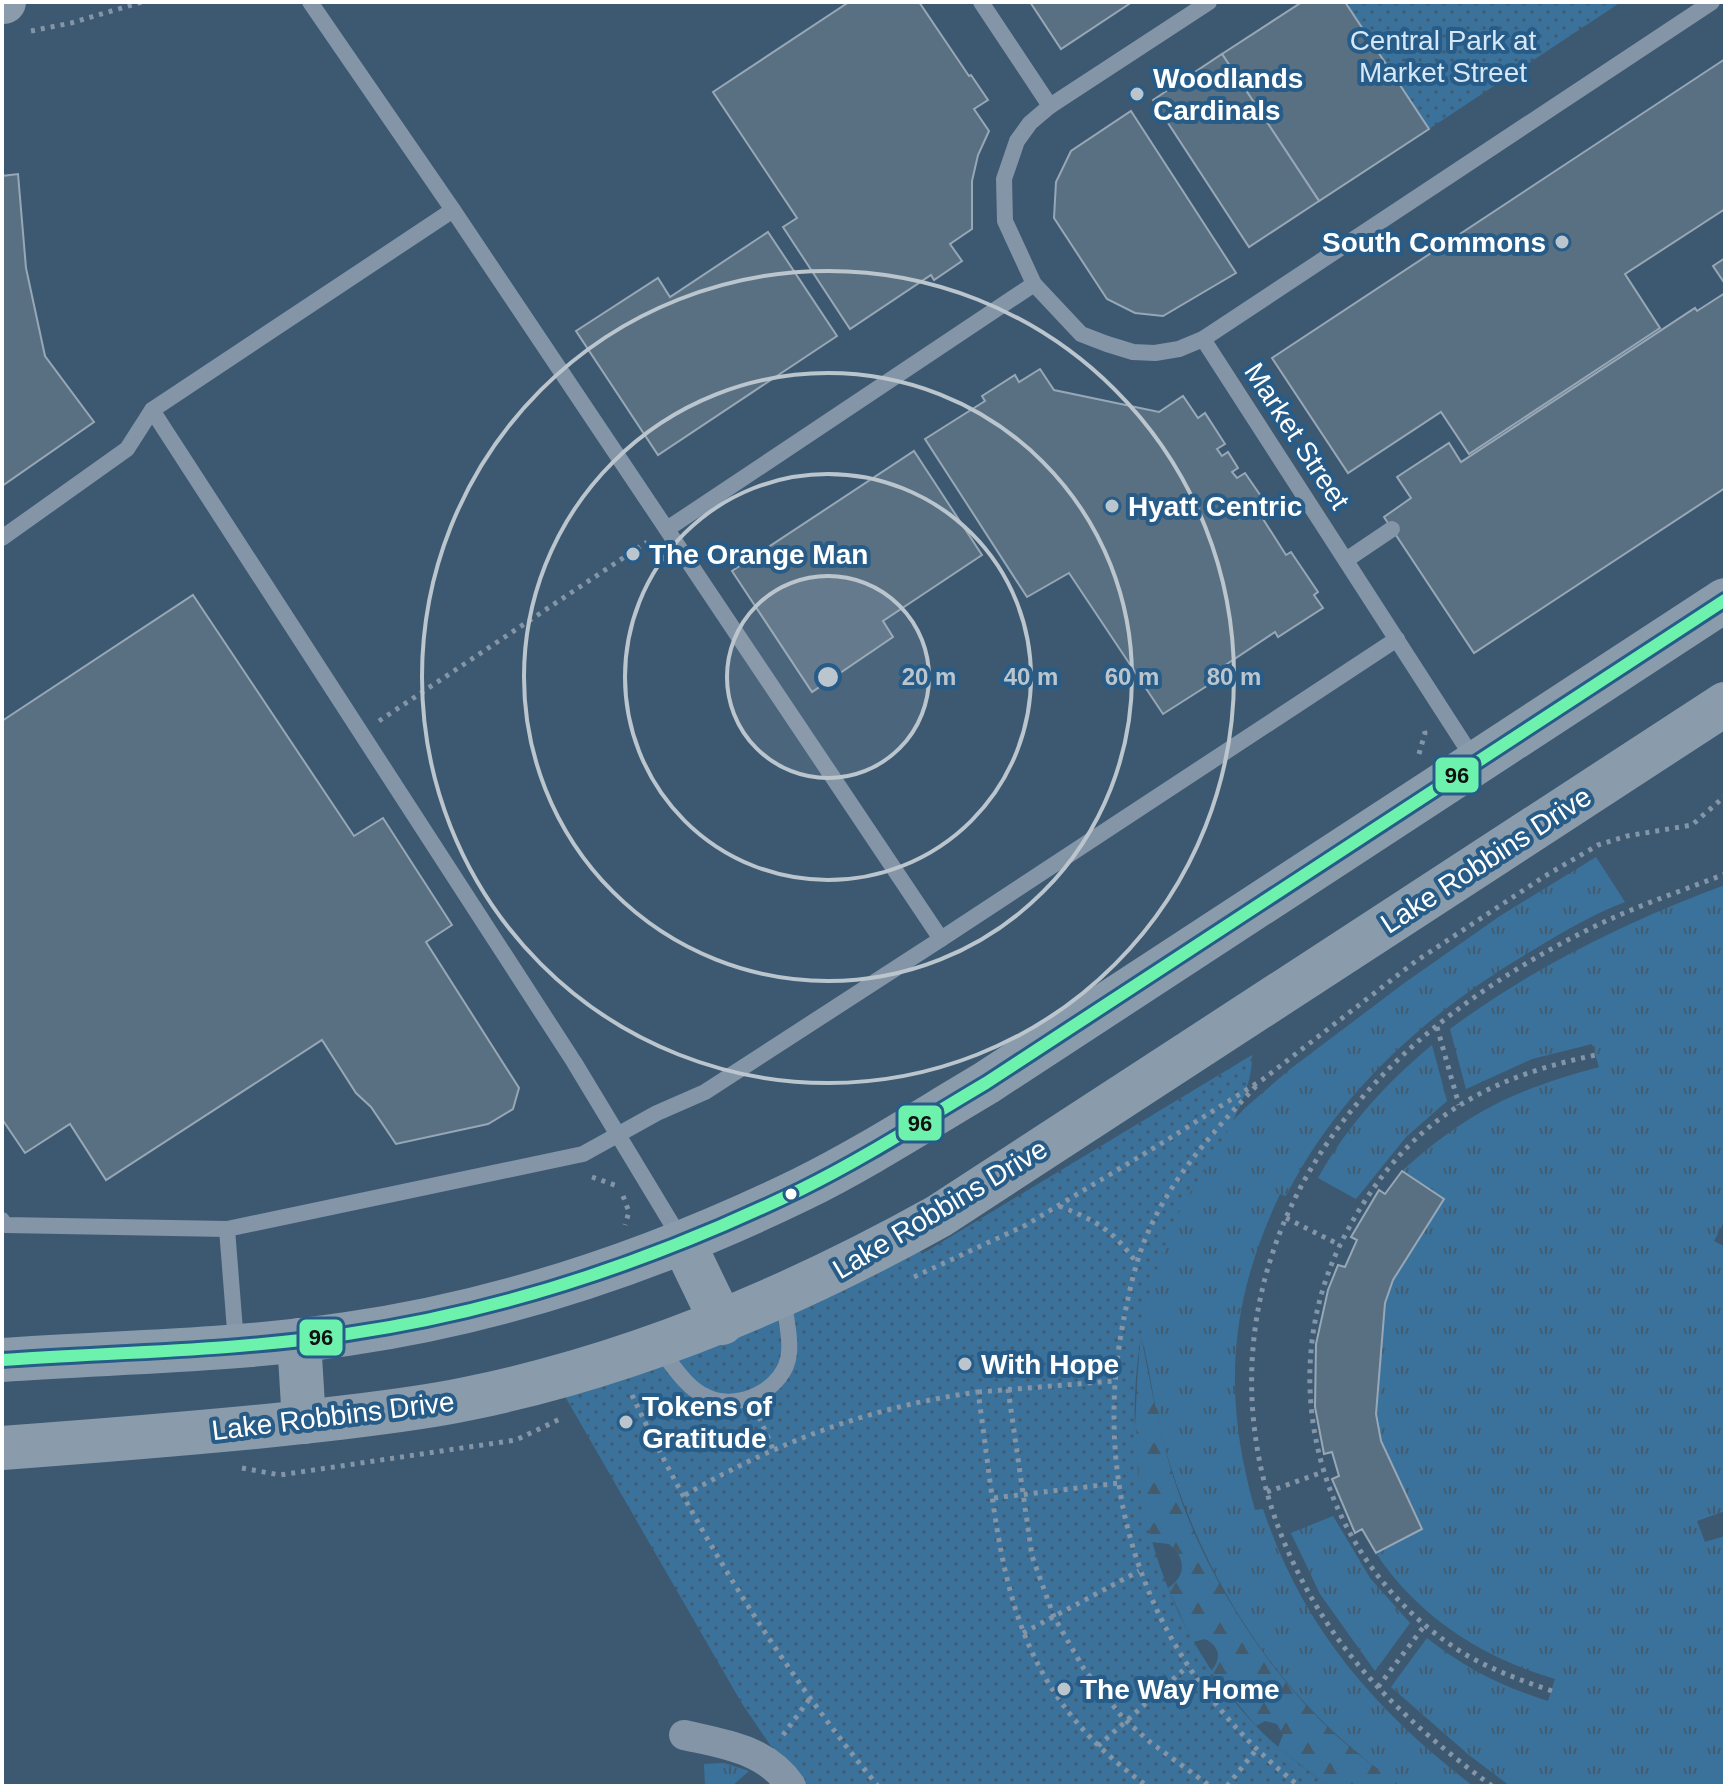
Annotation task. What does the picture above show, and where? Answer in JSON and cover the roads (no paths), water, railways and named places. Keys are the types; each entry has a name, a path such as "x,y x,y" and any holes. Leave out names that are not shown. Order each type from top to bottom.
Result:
{"street":[{"path":"2,1360 236,1345 350,1334 493,1304 585,1279 684,1244 803,1188 986,1083 1725,600"},
{"name":"Lake Robbins Drive","path":"2,1448 304,1422 465,1400 555,1379 624,1377 669,1360 722,1323 851,1265 939,1216 1725,704"},
{"path":"684,1244 722,1323"},
{"path":"299,1340 304,1422"},
{"path":"684,1735 736,1746 753,1753 779,1770 791,1786"}],"lane":[{"path":"310,2 453,210 941,939"},
{"path":"981,2 1050,106"},
{"path":"1209,2 1050,106 1030,123 1017,141 1004,179 1005,221 1034,284 1081,334 1133,352 1155,353 1179,349 1203,339 1712,2"},
{"path":"2,538 127,449 152,410 453,210"},
{"path":"667,529 1034,284"},
{"name":"Market Street","path":"1203,339 1476,762"},
{"path":"152,410 620,1135 684,1244"},
{"path":"1346,560 1392,529"},
{"path":"2,1220 5,1225 227,1229 583,1154 657,1113 705,1092 1397,639"},
{"path":"227,1229 236,1345"},
{"path":"669,1360 706,1397 728,1402 751,1398 774,1383 788,1363 790,1345 783,1297"}],"place":[{"name":"Woodlands Cardinals","path":"1137,94"},
{"name":"South Commons","path":"1562,242"},
{"name":"Hyatt Centric","path":"1112,506"},
{"name":"The Orange Man","path":"633,554"},
{"name":"With Hope","path":"965,1364"},
{"name":"Tokens of Gratitude","path":"626,1422"},
{"name":"The Way Home","path":"1064,1689"}],"park label":[{"name":"Central Park at Market Street","path":"1443,56"}]}
